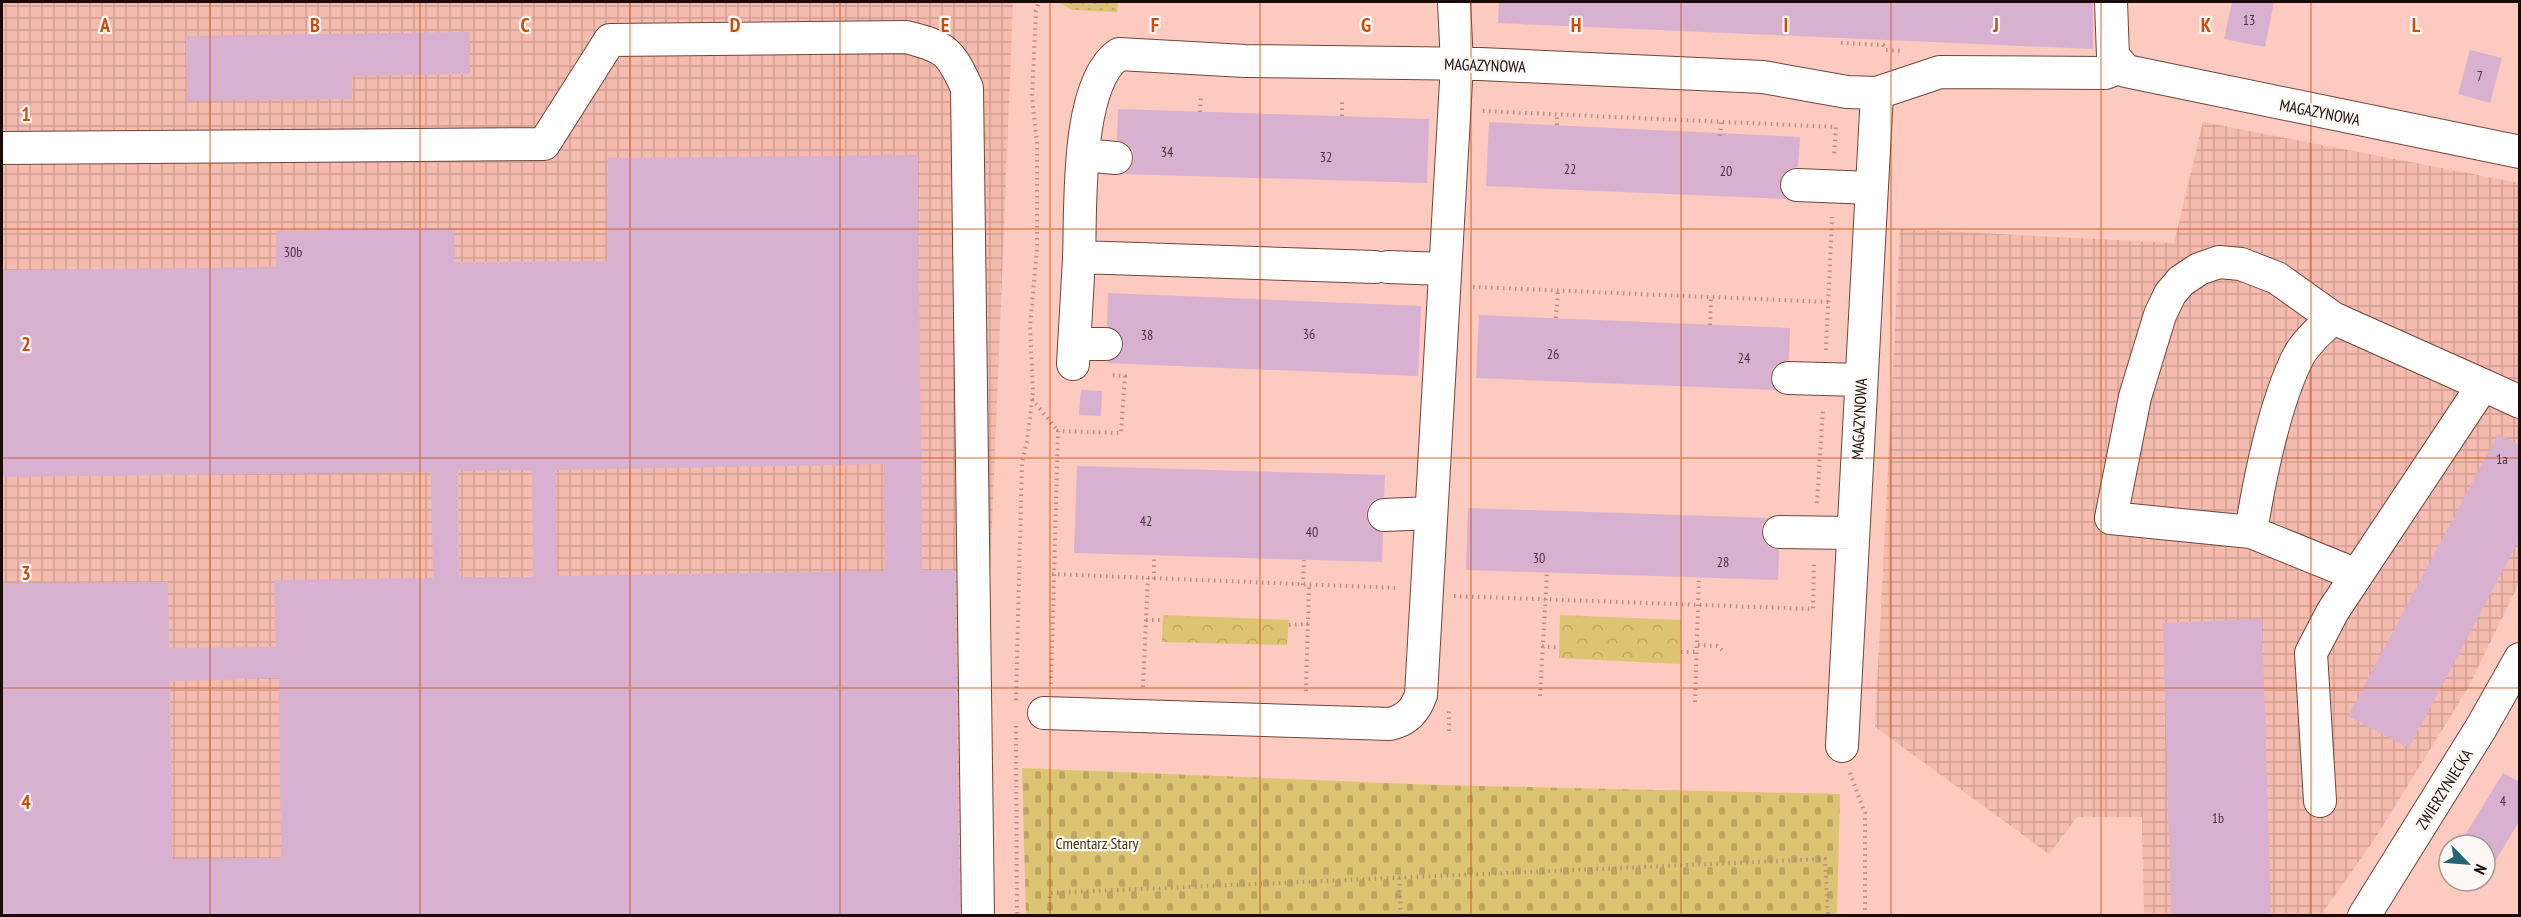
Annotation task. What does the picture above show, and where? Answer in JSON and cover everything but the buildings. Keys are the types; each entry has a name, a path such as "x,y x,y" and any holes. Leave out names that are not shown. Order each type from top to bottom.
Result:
{"street":[{"path":"1034,712 1142,718 1390,724 1402,721 1417,705 1421,695 1431,513 1457,278 1454,2"},
{"path":"2111,2 2113,56 2121,67"},
{"path":"2,148 544,144 610,40 906,37 935,44 954,60 967,88 978,915"},
{"name":"MAGAZYNOWA","path":"1083,155 1091,107 1102,74 1111,60 1127,53 1245,61 1456,64 1763,77 1847,92 1876,93 1940,72 2105,73 2121,67 2138,75 2520,152"},
{"name":"MAGAZYNOWA","path":"1842,746 1876,93"},
{"path":"1088,357 1079,257 1083,155 1116,158"},
{"path":"1797,185 1871,188"},
{"path":"1079,257 1381,267 1457,278"},
{"path":"2357,575 2251,532 2111,518 2135,397 2160,315 2170,294 2181,281 2199,269 2219,262 2241,264 2277,279 2332,318 2520,402"},
{"path":"2251,532 2258,487 2287,383 2300,354 2332,318"},
{"path":"1788,378 1861,380"},
{"path":"2319,801 2311,653 2333,611 2484,385"},
{"path":"1384,514 1431,513"},
{"path":"1779,531 1853,533"},
{"name":"ZWIERZYNIECKA","path":"2364,915 2481,728 2520,659"}],"path":[{"path":"1017,915 1034,712 1022,462 1027,442 1032,399 1030,327 1036,248 1036,143 1032,98 1036,11 1039,2"},
{"path":"1841,44 1883,45 1886,50 1908,51"},
{"path":"1200,112 1201,96"},
{"path":"1342,102 1342,116"},
{"path":"1479,111 1836,128"},
{"path":"1557,115 1557,125"},
{"path":"1720,136 1721,122"},
{"path":"1826,358 1833,208"},
{"path":"1457,278 1558,290 1828,302"},
{"path":"1556,318 1558,290"},
{"path":"1710,325 1711,297"},
{"path":"1058,431 1120,434 1125,376 1088,357"},
{"path":"1032,399 1058,431 1050,676 1034,712"},
{"path":"1817,512 1823,399"},
{"path":"1453,596 1813,609 1815,554"},
{"path":"1154,555 1154,579"},
{"path":"1303,585 1304,560"},
{"path":"1540,696 1547,573"},
{"path":"1052,574 1400,588"},
{"path":"1695,702 1699,578"},
{"path":"1142,718 1148,579"},
{"path":"1453,607 1454,584"},
{"path":"1305,722 1309,585"},
{"path":"1146,620 1163,620"},
{"path":"1289,625 1308,624"},
{"path":"1698,645 1717,646 1726,653"},
{"path":"1542,646 1560,648"},
{"path":"1680,651 1697,652"},
{"path":"1449,731 1450,701"},
{"path":"1859,802 1865,813 1865,915"},
{"path":"1049,915 1050,893 1825,859 1828,915"},
{"path":"1399,878 1401,915"}],"shaded area":[{"path":"2,2 1013,2 988,626 991,915 2,916"},
{"path":"2203,122 2519,183 2519,583 2469,686 2376,837 2321,915 2144,915 2142,817 2077,817 2049,854 1875,727 1900,229 2174,243"}],"green space":[{"path":"1058,2 1118,2 1117,12 1072,10"},
{"path":"1163,615 1289,620 1287,645 1162,642"},
{"path":"1560,615 1681,620 1680,664 1559,658"},
{"name":"Cmentarz Stary","path":"1022,768 1436,785 1840,794 1837,915 1026,915"}]}
